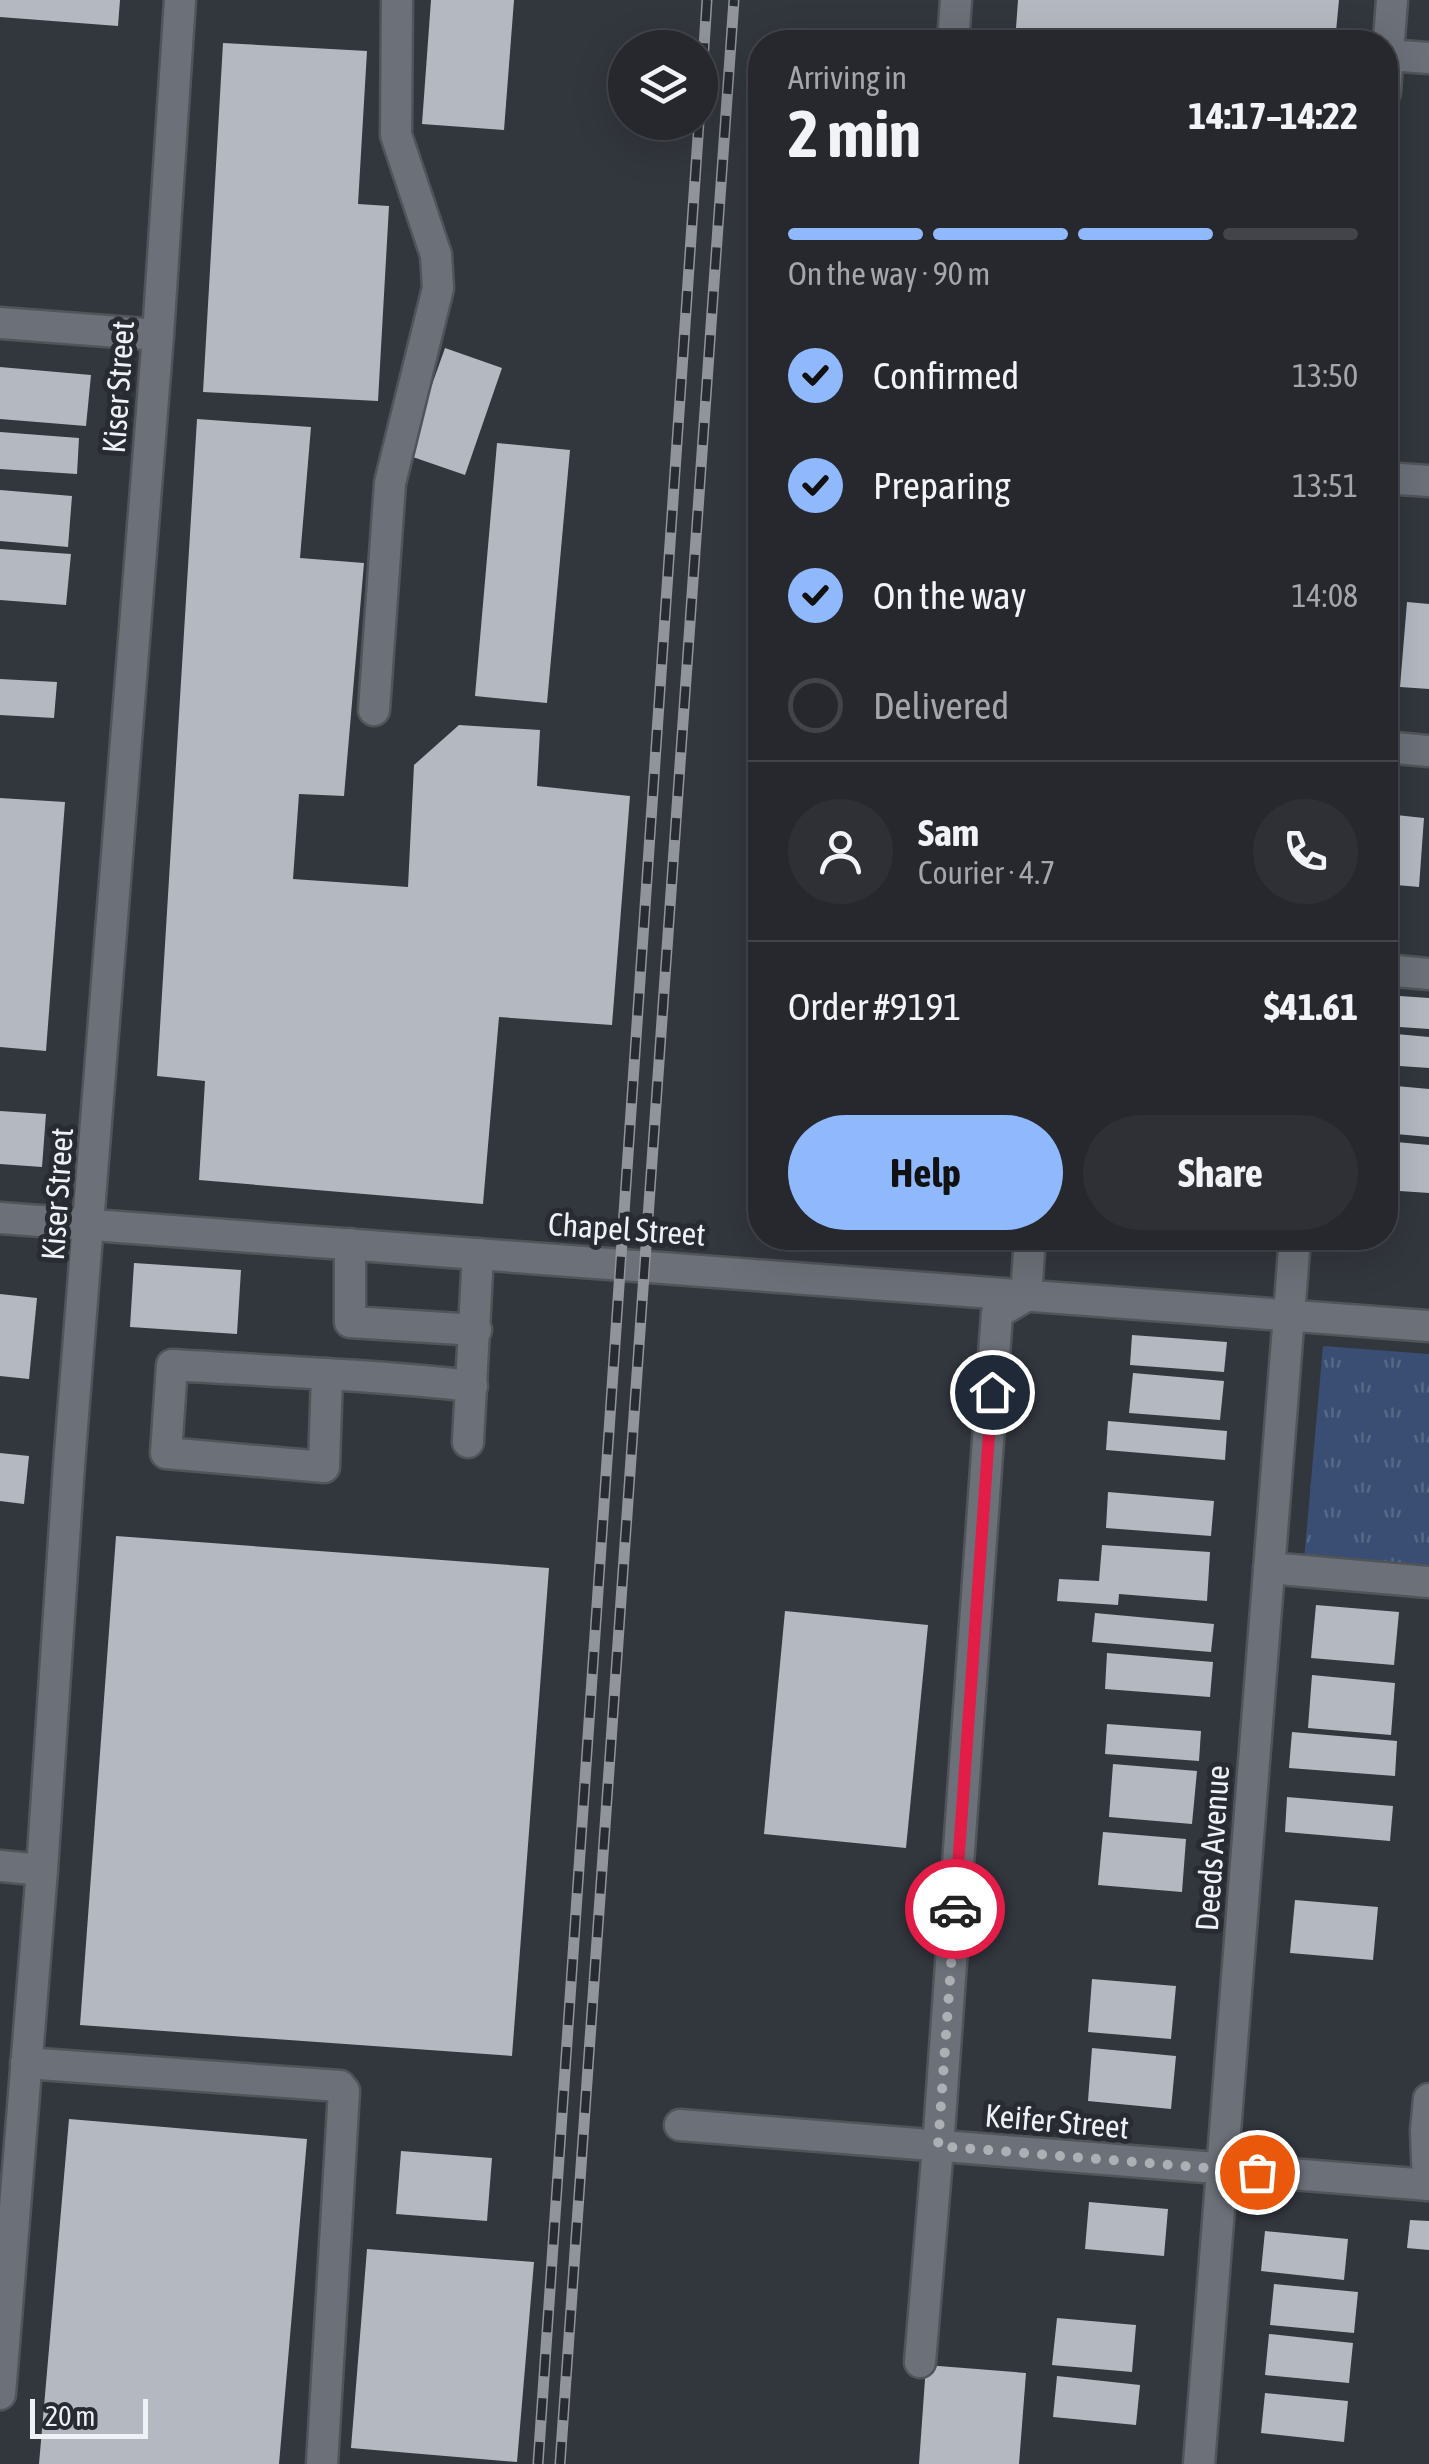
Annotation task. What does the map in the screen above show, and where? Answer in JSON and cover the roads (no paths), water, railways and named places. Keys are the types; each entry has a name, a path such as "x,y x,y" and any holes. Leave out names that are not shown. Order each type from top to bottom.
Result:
{"street":[{"name":"Kiser Street","path":"0,2394 158,335 180,0"},
{"path":"374,710 390,483 438,288 436,255 396,136 397,0"},
{"path":"954,30 956,0"},
{"path":"1390,30 1392,0"},
{"path":"1398,56 1429,58"},
{"path":"0,323 158,335"},
{"path":"1398,479 1429,481"},
{"path":"1398,748 1429,751"},
{"path":"1398,971 1429,974"},
{"name":"Chapel Street","path":"0,1218 1429,1326"},
{"path":"350,1244 350,1322 476,1330"},
{"path":"920,2362 997,1313 1026,1296 1029,1250"},
{"name":"Deeds Avenue","path":"1200,2464 1295,1250"},
{"path":"468,1442 478,1254"},
{"path":"400,1378 402,1325"},
{"path":"327,1374 324,1467 166,1454 172,1365 400,1378 472,1386"},
{"path":"1270,1568 1429,1582"},
{"path":"0,1866 42,1870"},
{"path":"26,2063 340,2086 344,2091 322,2464"},
{"path":"1429,2099 1429,2185"},
{"name":"Keifer Street","path":"680,2125 1429,2185"}],"railway":[{"path":"705,30 707,0"},
{"path":"560,2464 734,0"},
{"path":"538,2464 698,140"}]}
